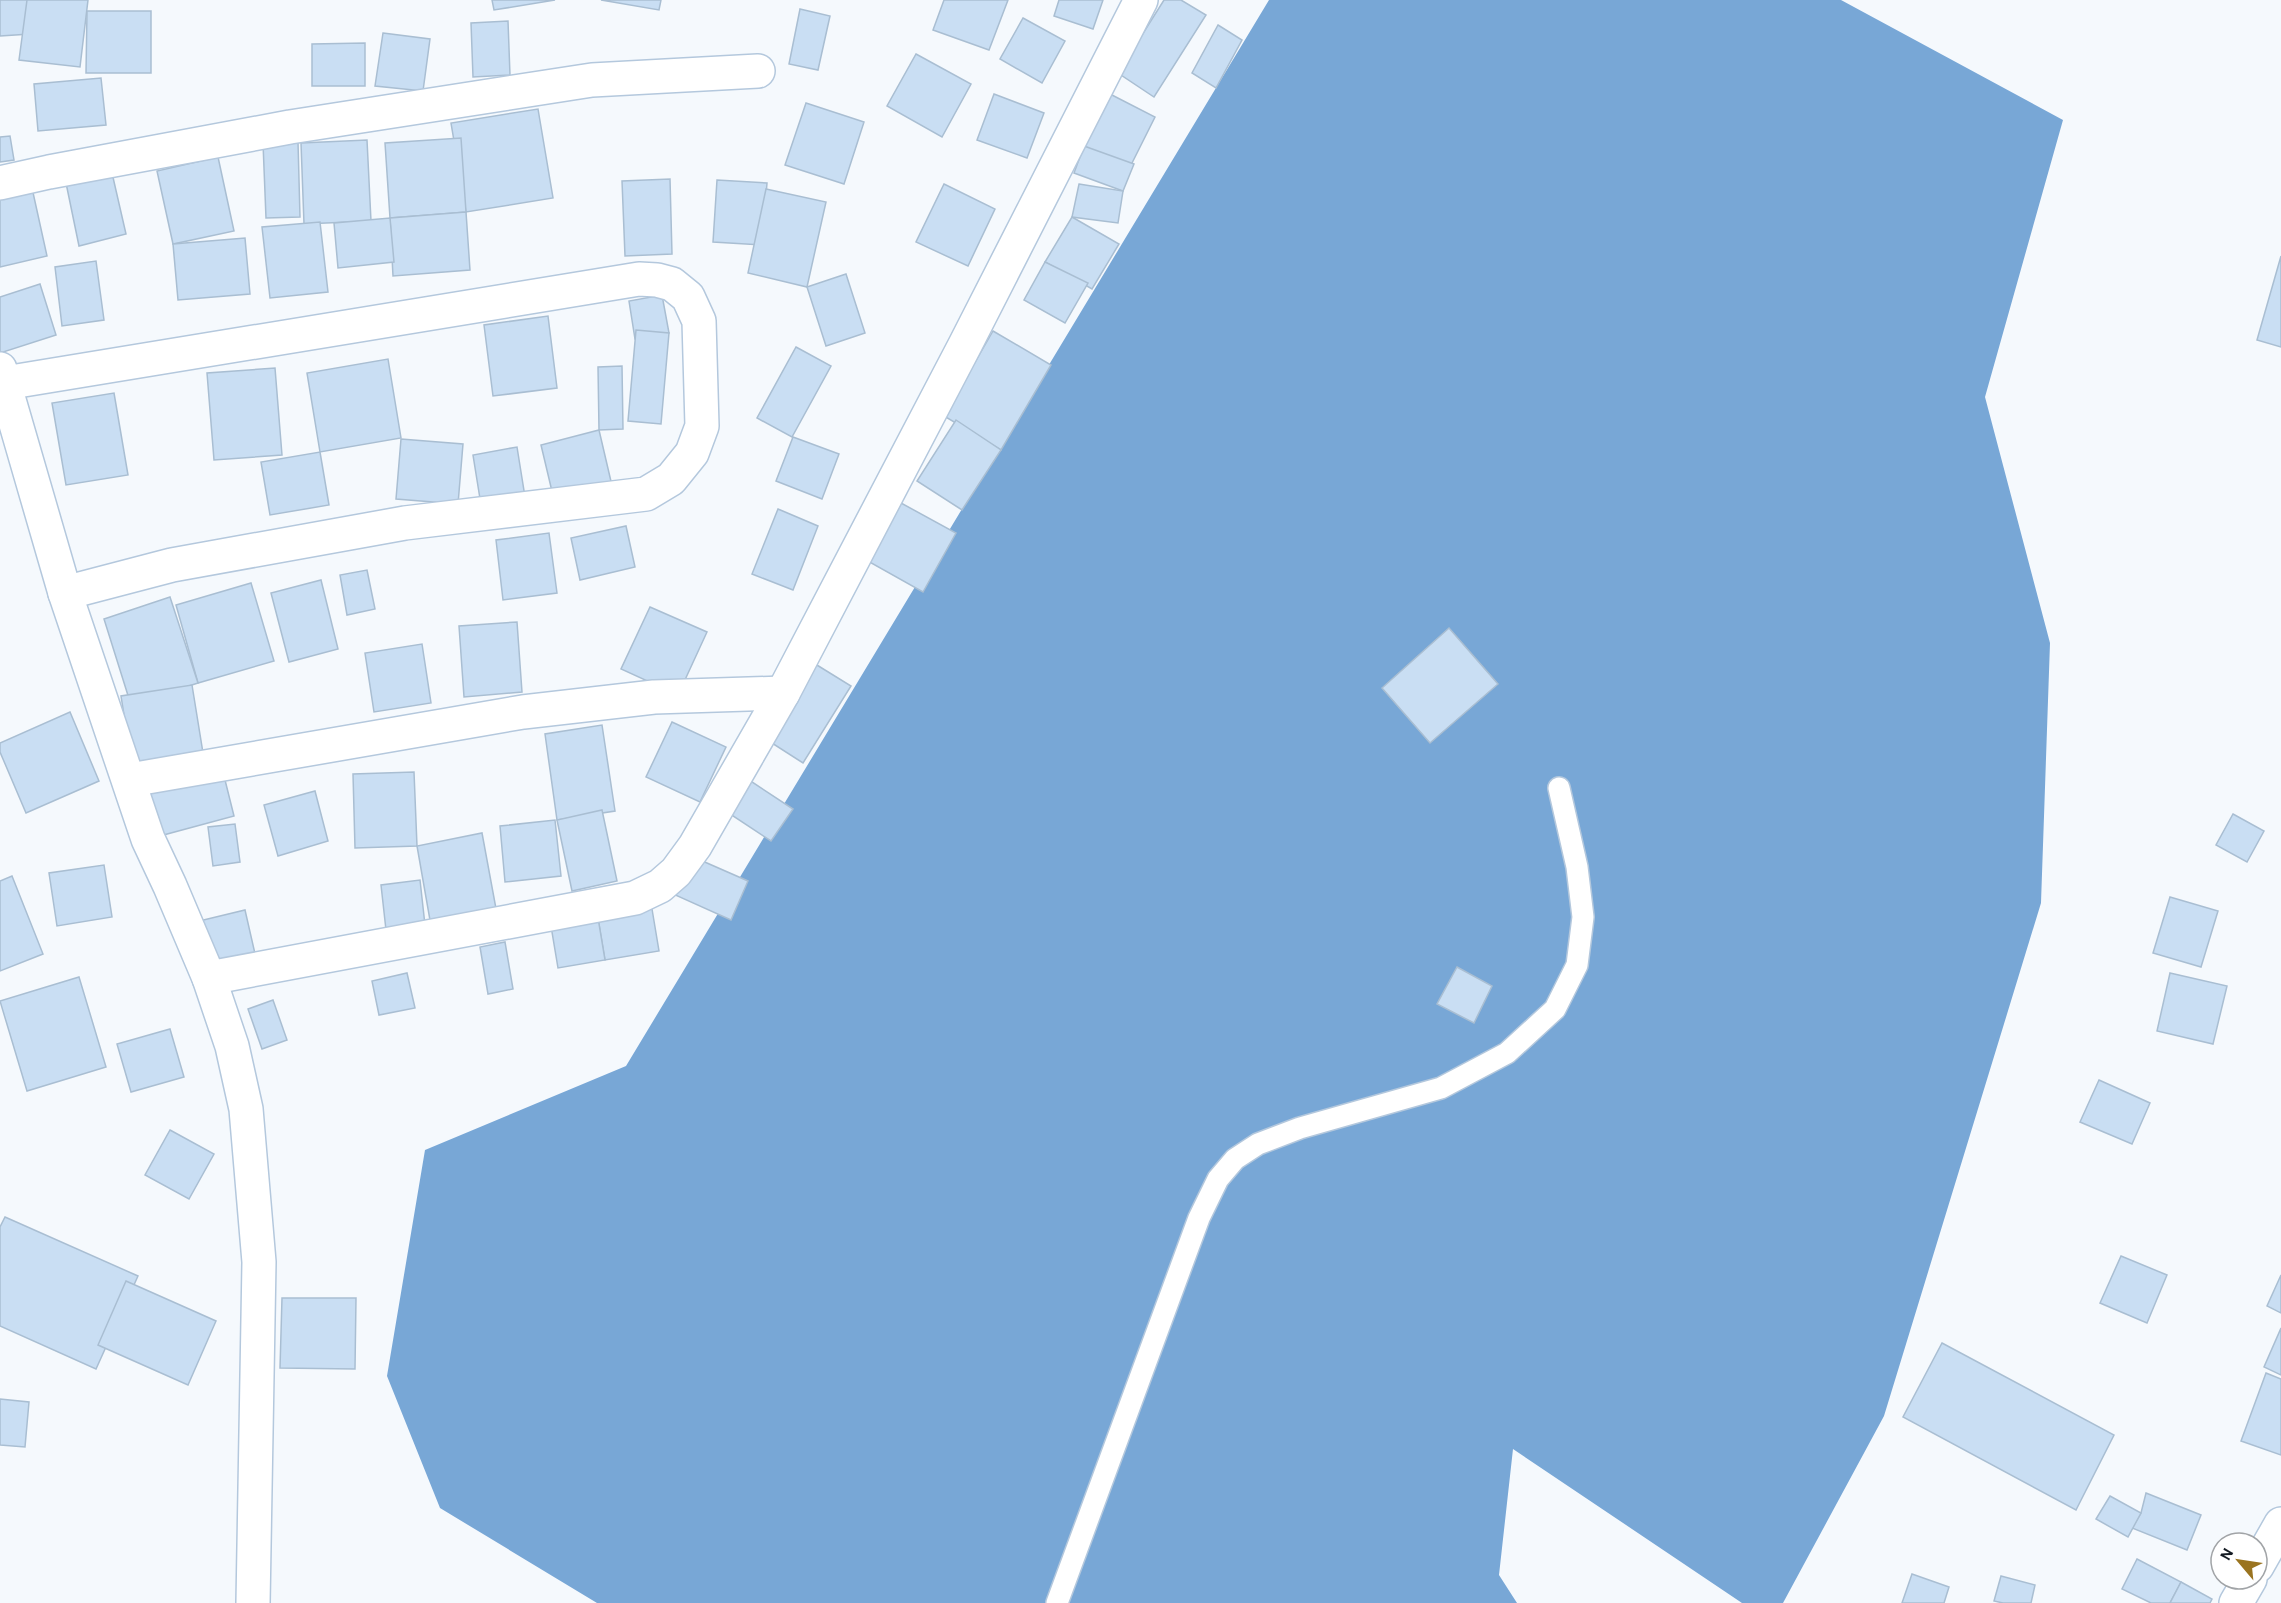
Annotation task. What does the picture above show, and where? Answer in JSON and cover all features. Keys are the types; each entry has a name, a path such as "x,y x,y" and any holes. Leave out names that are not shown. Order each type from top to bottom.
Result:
{"street":[{"path":"209,978 635,898 660,886 676,872 694,846 783,693 1141,0"},
{"path":"0,183 290,127 592,80 758,71"},
{"path":"65,593 172,564 405,524 646,494 671,479 692,453 702,426 699,321 688,297 672,284 639,279 3,376 65,593 148,838 209,978 232,1046 246,1109 259,1263 253,1603"},
{"path":"130,780 523,712 654,697 783,693"},
{"path":"2269,1545 2281,1524"}],"lane":[{"path":"1057,1603 1199,1218 1218,1179 1235,1159 1258,1144 1300,1128 1442,1088 1507,1053 1555,1009 1577,965 1583,917 1577,867 1559,788"}],"water":[{"path":"1269,0 1841,0 2063,120 1985,397 2050,643 2041,903 1884,1416 1783,1603 1742,1603 1513,1449 1499,1575 1517,1603 597,1603 440,1508 387,1376 425,1150 626,1066"}],"building":[{"path":"0,0 29,0 30,34 0,36"},
{"path":"27,0 88,0 80,67 19,60"},
{"path":"492,0 555,0 494,10"},
{"path":"601,0 661,0 659,10"},
{"path":"944,0 1008,0 989,50 933,30"},
{"path":"1059,0 1103,0 1093,29 1054,16"},
{"path":"1164,0 1181,0 1206,15 1154,97 1118,73"},
{"path":"800,9 830,16 818,70 789,64"},
{"path":"87,11 151,11 151,73 86,73"},
{"path":"1023,18 1065,41 1042,83 1000,59"},
{"path":"508,21 510,75 473,77 471,23"},
{"path":"1218,25 1242,40 1216,88 1192,73"},
{"path":"383,33 430,39 423,91 375,86"},
{"path":"365,43 365,86 312,86 312,44"},
{"path":"916,54 971,84 942,137 887,106"},
{"path":"101,78 106,125 38,131 34,84"},
{"path":"994,94 1044,113 1027,158 977,140"},
{"path":"1110,94 1155,117 1129,169 1084,146"},
{"path":"806,103 864,122 844,184 785,165"},
{"path":"538,109 553,198 466,212 451,123"},
{"path":"10,136 14,160 0,162 0,137"},
{"path":"461,138 466,212 390,218 385,143"},
{"path":"367,140 371,221 304,224 301,143"},
{"path":"298,142 300,217 266,218 263,143"},
{"path":"1084,146 1134,164 1123,191 1074,173"},
{"path":"218,157 234,231 173,244 157,171"},
{"path":"112,173 126,234 79,246 66,183"},
{"path":"670,179 672,254 625,256 622,181"},
{"path":"717,180 767,183 762,245 713,242"},
{"path":"944,184 995,209 968,266 916,242"},
{"path":"1079,184 1123,191 1118,223 1072,217"},
{"path":"32,188 47,256 0,267 0,196"},
{"path":"766,189 826,202 807,287 748,273"},
{"path":"466,212 470,270 393,276 390,218"},
{"path":"1072,217 1119,244 1092,289 1045,262"},
{"path":"390,218 394,262 338,268 334,223"},
{"path":"320,222 328,292 270,298 262,227"},
{"path":"245,238 250,294 178,300 173,244"},
{"path":"2281,256 2281,347 2257,340"},
{"path":"96,261 104,320 62,326 55,267"},
{"path":"1045,262 1088,283 1065,323 1024,300"},
{"path":"846,274 865,333 826,346 807,287"},
{"path":"40,284 56,335 0,353 0,297"},
{"path":"662,295 669,333 635,339 629,301"},
{"path":"548,316 557,388 493,396 484,325"},
{"path":"636,330 669,333 661,424 628,421"},
{"path":"993,331 1051,365 1001,450 944,416"},
{"path":"796,347 831,366 792,437 757,418"},
{"path":"388,359 401,438 320,452 307,373"},
{"path":"622,366 623,429 599,430 598,367"},
{"path":"275,368 282,455 214,460 207,373"},
{"path":"114,393 128,475 66,485 52,403"},
{"path":"956,420 1001,450 962,510 917,481"},
{"path":"599,430 613,490 555,504 541,445"},
{"path":"793,437 839,454 822,499 776,481"},
{"path":"401,439 463,444 458,504 396,499"},
{"path":"517,447 525,497 481,505 473,455"},
{"path":"320,452 329,505 270,515 261,462"},
{"path":"890,497 956,533 923,592 857,555"},
{"path":"778,509 818,526 793,590 752,574"},
{"path":"626,526 635,567 580,580 571,538"},
{"path":"549,533 557,593 503,600 496,540"},
{"path":"367,570 375,609 347,615 340,575"},
{"path":"321,580 338,649 289,662 271,593"},
{"path":"251,583 274,661 198,683 176,605"},
{"path":"170,597 198,683 131,705 104,619"},
{"path":"650,607 707,632 678,695 621,669"},
{"path":"517,622 522,692 464,697 459,626"},
{"path":"1449,628 1498,684 1430,743 1382,688"},
{"path":"422,644 431,703 374,712 365,653"},
{"path":"812,662 851,686 803,763 764,738"},
{"path":"192,685 203,753 132,765 121,696"},
{"path":"70,712 99,781 26,813 0,752 0,743"},
{"path":"672,722 726,747 700,802 646,777"},
{"path":"602,725 615,811 557,820 545,734"},
{"path":"223,772 234,816 156,837 144,794"},
{"path":"414,772 417,846 355,848 353,774"},
{"path":"740,774 793,809 771,841 718,806"},
{"path":"315,791 328,841 278,856 264,805"},
{"path":"602,810 617,881 572,891 557,820"},
{"path":"2233,814 2264,831 2247,862 2216,845"},
{"path":"555,820 561,876 505,882 500,826"},
{"path":"235,824 240,862 213,866 208,827"},
{"path":"482,833 497,914 431,926 417,846"},
{"path":"691,856 748,881 731,920 673,894"},
{"path":"104,865 112,917 57,926 49,873"},
{"path":"12,876 43,954 0,971 0,881"},
{"path":"420,880 425,925 386,930 381,885"},
{"path":"2170,897 2218,911 2201,967 2153,953"},
{"path":"652,909 659,951 605,960 598,918"},
{"path":"245,910 256,958 207,970 195,922"},
{"path":"598,918 605,960 558,968 551,926"},
{"path":"505,942 513,989 488,994 480,947"},
{"path":"1457,967 1492,986 1474,1023 1437,1004"},
{"path":"407,973 415,1008 379,1015 372,981"},
{"path":"2170,973 2227,986 2213,1044 2157,1031"},
{"path":"79,977 106,1067 27,1091 0,1001"},
{"path":"273,1000 287,1040 262,1049 248,1009"},
{"path":"170,1029 184,1077 131,1092 117,1044"},
{"path":"2099,1080 2150,1103 2132,1144 2080,1122"},
{"path":"170,1130 214,1154 189,1199 145,1175"},
{"path":"5,1217 138,1276 96,1369 0,1326 0,1227"},
{"path":"2121,1256 2167,1275 2147,1323 2100,1303"},
{"path":"2281,1275 2281,1313 2267,1306"},
{"path":"126,1281 216,1321 188,1385 98,1345"},
{"path":"282,1298 356,1298 355,1369 280,1368"},
{"path":"2281,1328 2281,1375 2264,1367"},
{"path":"1942,1343 2114,1435 2076,1510 1903,1417"},
{"path":"2266,1373 2281,1379 2281,1455 2241,1441"},
{"path":"0,1399 29,1402 25,1447 0,1445"},
{"path":"2146,1493 2201,1515 2187,1550 2132,1528 2141,1513"},
{"path":"2110,1496 2141,1513 2128,1537 2096,1519"},
{"path":"2137,1559 2181,1582 2170,1603 2151,1603 2122,1589"},
{"path":"1912,1574 1949,1587 1944,1603 1902,1603"},
{"path":"2001,1576 2035,1585 2031,1603 1994,1601"},
{"path":"2181,1582 2212,1599 2210,1603 2170,1603"}]}
